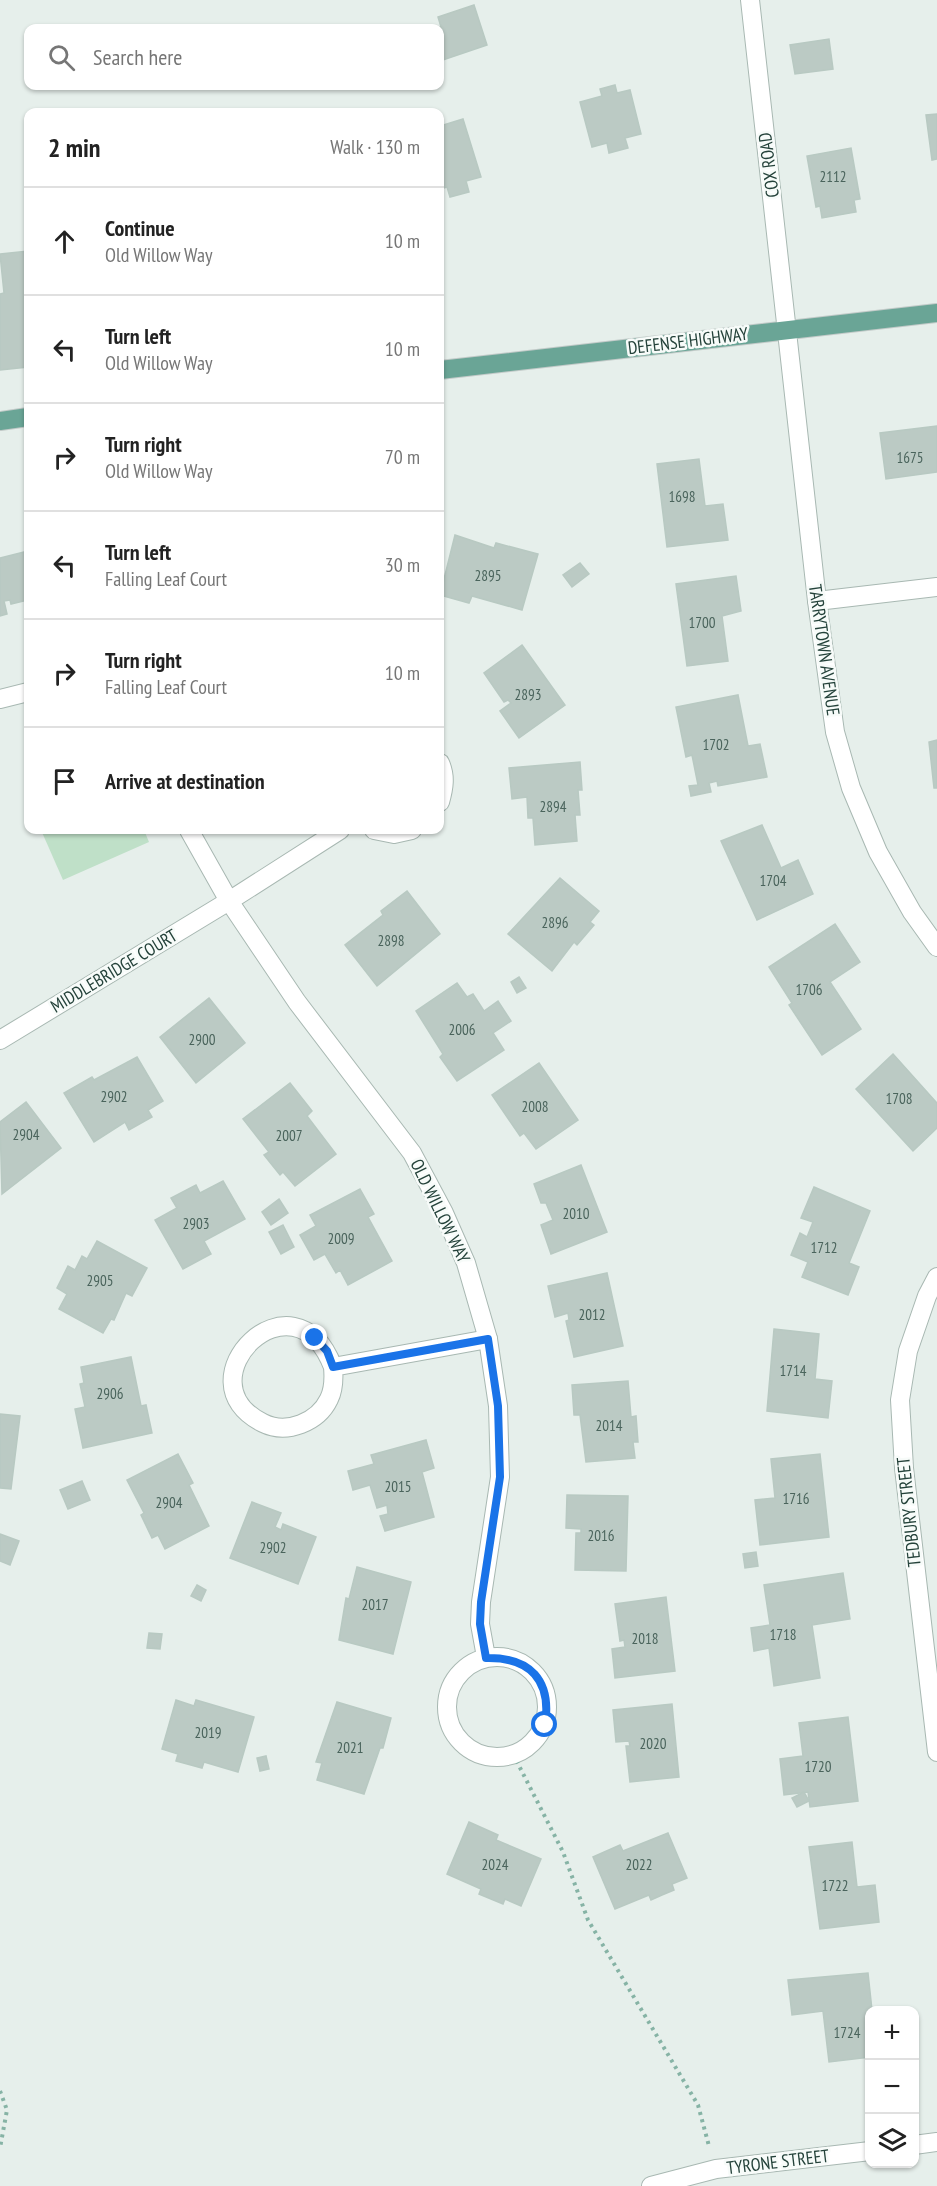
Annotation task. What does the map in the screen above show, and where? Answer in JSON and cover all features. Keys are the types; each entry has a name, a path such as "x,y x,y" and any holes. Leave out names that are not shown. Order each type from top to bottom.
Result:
{"main road":[{"name":"DEFENSE HIGHWAY","path":"444,370 937,313"},
{"path":"0,421 24,418"}],"street":[{"name":"COX ROAD","path":"750,0 788,329"},
{"name":"TARRYTOWN AVENUE","path":"788,329 817,601 835,732 851,788 878,852 912,912 937,947"},
{"path":"817,601 937,586"},
{"path":"0,699 24,693"},
{"name":"OLD WILLOW WAY","path":"191,834 229,901 297,1002 412,1153 444,1213 466,1263 488,1339 498,1406 500,1477 481,1602 480,1624 486,1658"},
{"name":"MIDDLEBRIDGE COURT","path":"0,1040 229,901 334,834"},
{"name":"TEDBURY STREET","path":"937,1277 927,1296 908,1350 900,1400 904,1468 937,1752"},
{"path":"276,1327 298,1329 315,1338 327,1351 333,1367 334,1385 330,1398 309,1421 297,1426 280,1428 251,1416 241,1404 234,1390 233,1374 239,1353 248,1341 276,1327"},
{"path":"333,1367 488,1339"},
{"path":"506,1657 533,1671 544,1687 548,1708 545,1725 538,1737 524,1750 502,1758 484,1756 469,1750 454,1735 446,1716 448,1691 455,1678 466,1666 486,1658 506,1657"},
{"path":"919,2144 937,2142"},
{"name":"TYRONE STREET","path":"651,2186 716,2169 865,2152"}],"path":[{"path":"513,1754 563,1852 588,1920 698,2105 716,2169"},
{"path":"0,2091 7,2110 0,2148"}],"green space":[{"path":"43,834 146,834 149,842 63,880"}],"building":[{"path":"474,5 487,45 444,60 444,24 440,24 438,17"},
{"path":"829,39 833,69 795,74 790,45"},
{"path":"615,85 617,93 630,90 641,134 625,138 628,148 609,153 607,143 592,147 580,102 602,96 600,89"},
{"path":"937,114 937,159 932,160 926,115"},
{"path":"463,119 481,177 466,181 469,192 450,197 447,187 444,188 444,125"},
{"path":"851,148 860,199 854,200 856,212 822,218 820,206 816,207 807,156"},
{"path":"24,251 24,367 0,370 0,294 4,293 0,254"},
{"path":"937,426 937,472 886,479 880,433"},
{"path":"699,459 705,506 723,504 728,540 667,547 657,464"},
{"path":"455,535 494,548 496,543 538,554 522,610 472,596 469,603 444,596 444,579"},
{"path":"24,552 24,601 11,604 10,600 4,601 7,614 0,616 0,558"},
{"path":"580,563 589,574 572,587 563,575"},
{"path":"736,576 741,611 722,616 728,661 687,666 676,584"},
{"path":"522,645 565,705 519,738 500,711 511,703 508,700 504,702 484,673"},
{"path":"738,695 748,746 760,744 767,777 718,786 717,781 709,783 711,792 691,796 689,786 698,785 692,755 686,757 676,707"},
{"path":"937,740 937,788 934,788 929,742"},
{"path":"580,762 582,790 578,790 580,815 575,815 577,841 535,845 533,818 528,818 527,797 512,799 509,768"},
{"path":"762,825 781,868 798,860 813,894 757,920 721,841"},
{"path":"560,878 599,911 590,922 594,925 577,945 574,942 552,971 508,934"},
{"path":"407,891 440,934 377,986 345,945 383,915 381,911"},
{"path":"835,924 860,962 830,982 861,1029 822,1055 789,1005 792,1003 769,967"},
{"path":"519,977 526,988 517,993 511,982"},
{"path":"457,983 467,997 473,994 484,1011 498,1001 511,1021 493,1033 504,1050 457,1081 440,1057 443,1054 416,1011"},
{"path":"209,998 245,1043 196,1083 160,1037"},
{"path":"893,1054 937,1103 937,1128 913,1151 856,1089"},
{"path":"137,1057 163,1101 148,1110 152,1117 129,1130 125,1122 94,1142 64,1093 92,1077 94,1080"},
{"path":"539,1063 578,1120 536,1149 524,1133 520,1136 492,1095"},
{"path":"290,1083 312,1111 307,1116 336,1154 295,1186 283,1172 280,1175 264,1155 269,1152 243,1119"},
{"path":"26,1102 61,1148 2,1194 0,1122"},
{"path":"581,1165 607,1232 551,1254 541,1225 553,1220 546,1203 541,1203 534,1184"},
{"path":"223,1181 245,1219 204,1241 211,1254 183,1269 155,1220 177,1208 171,1198 196,1185 200,1193"},
{"path":"814,1187 870,1211 849,1263 859,1267 848,1295 802,1277 808,1262 791,1255 800,1233 807,1237 813,1222 801,1218"},
{"path":"360,1189 374,1214 368,1217 392,1261 348,1285 340,1270 336,1273 325,1254 314,1260 300,1235 316,1226 310,1215"},
{"path":"279,1199 288,1213 271,1225 262,1212"},
{"path":"283,1225 294,1247 281,1254 269,1232"},
{"path":"97,1241 147,1268 132,1296 126,1293 114,1320 111,1319 103,1333 59,1309 67,1294 57,1288 68,1266 75,1270 82,1256 87,1259"},
{"path":"607,1273 623,1346 574,1357 566,1321 569,1320 568,1313 555,1317 548,1286"},
{"path":"774,1329 819,1334 815,1379 832,1381 828,1418 767,1411"},
{"path":"131,1357 141,1406 146,1405 152,1433 83,1448 75,1409 85,1407 80,1384 84,1383 81,1367"},
{"path":"628,1381 631,1417 636,1416 638,1442 633,1442 635,1458 586,1462 580,1415 574,1415 572,1385"},
{"path":"0,1414 20,1416 11,1489 0,1488"},
{"path":"426,1440 434,1468 422,1472 434,1517 385,1531 380,1516 388,1514 387,1505 377,1508 370,1485 353,1490 348,1471 374,1464 371,1455"},
{"path":"178,1454 193,1483 189,1485 209,1526 165,1549 158,1535 152,1538 141,1515 144,1513 127,1480"},
{"path":"820,1454 829,1537 760,1545 755,1500 775,1498 771,1459"},
{"path":"82,1481 90,1500 68,1509 60,1490"},
{"path":"567,1495 628,1496 626,1571 575,1570 576,1533 581,1533 581,1529 566,1528"},
{"path":"252,1502 281,1513 275,1527 281,1530 283,1524 316,1537 298,1584 230,1558"},
{"path":"0,1534 19,1541 10,1565 0,1561"},
{"path":"756,1552 758,1566 745,1568 743,1554"},
{"path":"357,1567 411,1582 393,1654 339,1640 346,1598 349,1599"},
{"path":"843,1573 850,1619 812,1625 820,1678 774,1686 769,1648 754,1651 751,1628 770,1625 764,1585"},
{"path":"197,1585 206,1590 201,1601 191,1596"},
{"path":"666,1597 675,1671 615,1678 612,1649 625,1647 624,1640 620,1641 615,1604"},
{"path":"149,1633 162,1634 160,1649 147,1648"},
{"path":"176,1700 194,1706 196,1700 254,1717 238,1772 204,1762 202,1768 176,1761 178,1754 162,1749"},
{"path":"337,1702 391,1718 383,1748 380,1748 364,1794 317,1780 322,1763 316,1762"},
{"path":"672,1704 679,1777 630,1782 626,1746 630,1746 629,1741 616,1742 613,1710"},
{"path":"848,1717 858,1801 810,1807 808,1792 784,1795 780,1759 803,1756 799,1723"},
{"path":"266,1756 269,1769 260,1771 257,1758"},
{"path":"804,1792 809,1801 797,1807 792,1798"},
{"path":"469,1822 498,1835 496,1840 541,1859 521,1906 505,1899 503,1904 479,1894 481,1889 447,1874"},
{"path":"668,1833 687,1878 672,1884 674,1890 651,1900 649,1895 615,1909 593,1857 620,1845 623,1851"},
{"path":"852,1842 857,1887 875,1885 879,1922 820,1929 809,1847"},
{"path":"868,1973 872,2006 865,2006 865,2058 829,2062 823,2011 792,2015 788,1980"}],"route":[{"path":"315,1338 327,1351 333,1367 488,1339 498,1406 500,1477 481,1602 480,1624 486,1658 506,1657 519,1662 533,1671 544,1687 548,1708 545,1725"}]}
